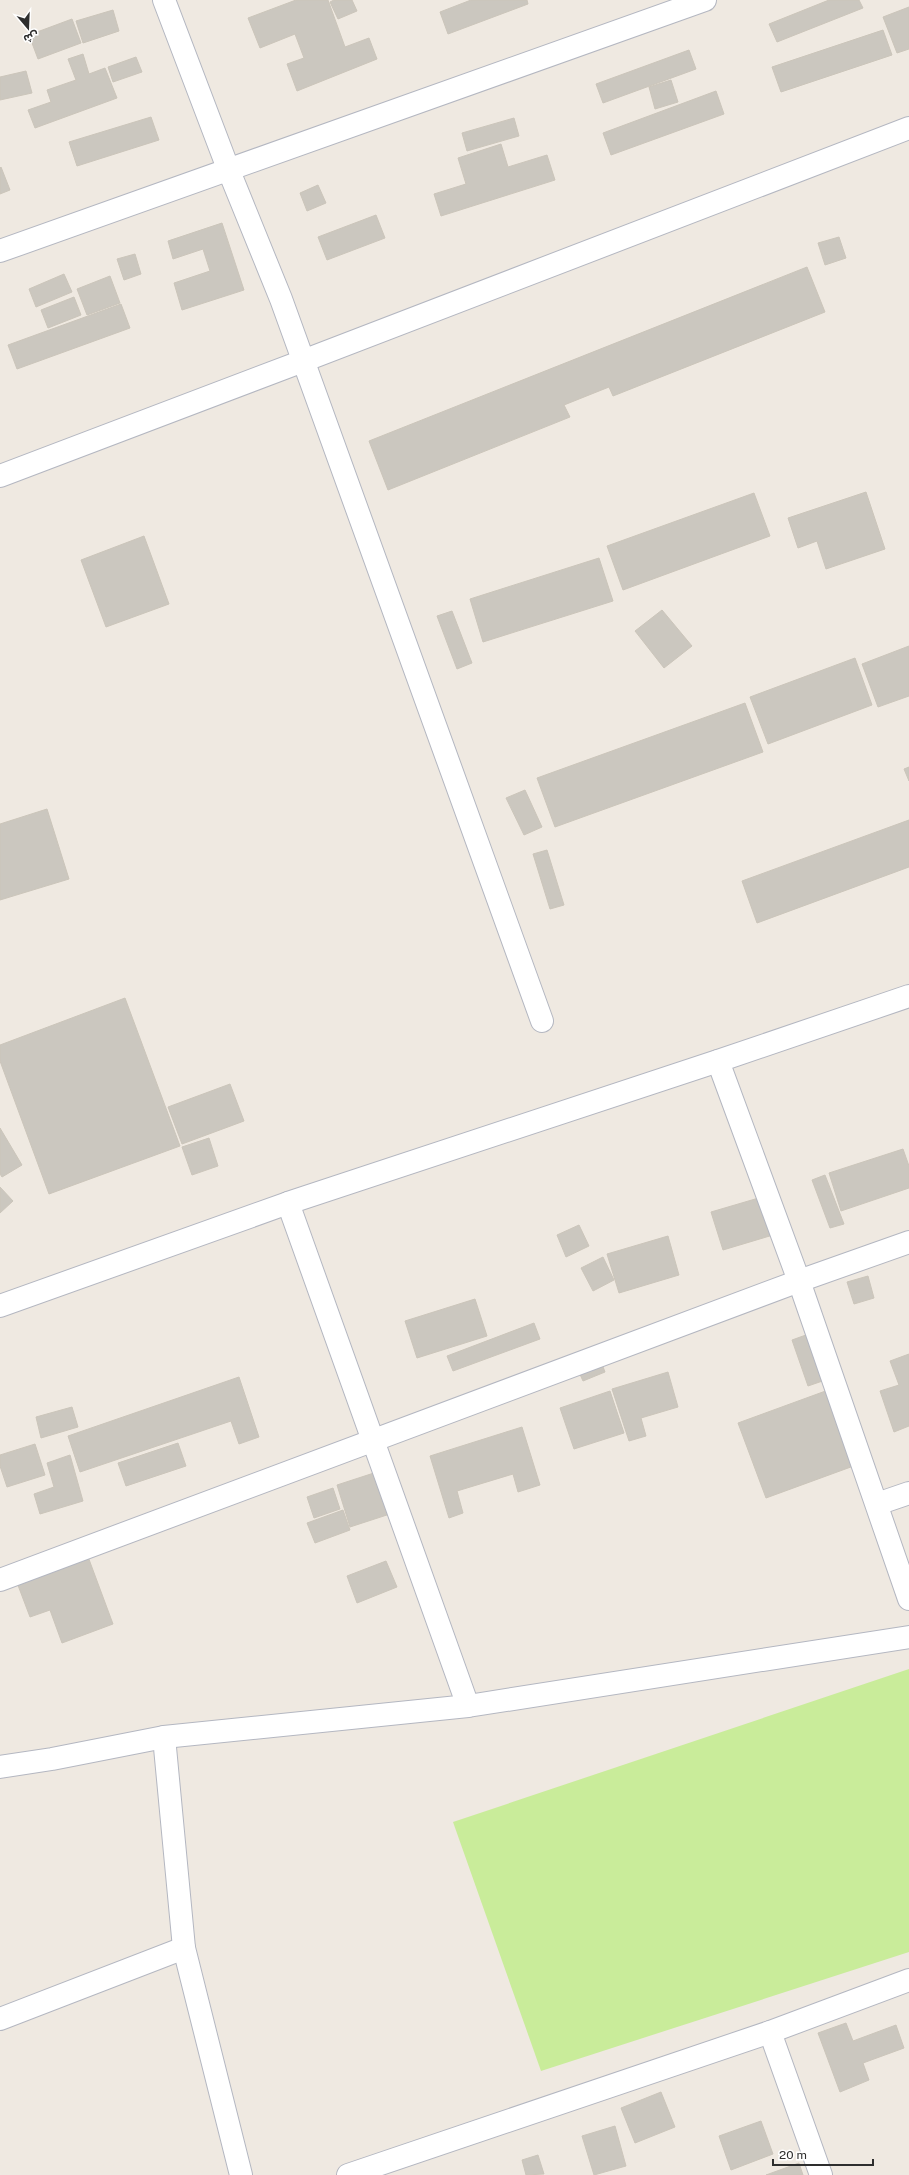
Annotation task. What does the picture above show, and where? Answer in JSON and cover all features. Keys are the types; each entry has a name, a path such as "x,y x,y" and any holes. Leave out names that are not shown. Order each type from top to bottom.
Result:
{"street":[{"path":"164,0 228,171 281,299 542,1021"},
{"path":"0,251 705,0"},
{"path":"0,476 909,128"},
{"path":"0,1306 288,1202 718,1062 909,996"},
{"path":"718,1062 799,1282 909,1599"},
{"path":"288,1202 374,1439 468,1706"},
{"path":"0,1580 374,1439 909,1242"},
{"path":"877,1504 909,1493"},
{"path":"0,1767 52,1759 164,1737 468,1706 909,1637"},
{"path":"164,1737 184,1948 241,2175"},
{"path":"0,2019 184,1948"},
{"path":"348,2175 770,2032 909,1980"},
{"path":"770,2032 821,2175"}],"green space":[{"path":"909,1669 909,1952 541,2071 453,1822"}],"building":[{"path":"296,0 328,0 345,47 369,38 377,59 297,91 287,64 304,58 295,34 260,48 248,18"},
{"path":"334,0 352,0 357,11 338,19 330,2"},
{"path":"471,0 527,0 528,4 448,34 440,12"},
{"path":"829,0 859,0 863,8 777,42 769,24"},
{"path":"909,7 909,49 897,53 883,17"},
{"path":"113,10 119,31 83,43 76,21"},
{"path":"72,19 81,43 38,59 29,35"},
{"path":"883,30 892,55 781,92 772,67"},
{"path":"689,50 696,69 603,103 596,84"},
{"path":"83,54 89,74 105,68 117,98 35,128 28,110 51,102 47,90 76,80 68,59"},
{"path":"136,57 142,72 113,82 108,67"},
{"path":"26,71 32,93 0,100 0,77"},
{"path":"671,80 678,102 655,109 649,87"},
{"path":"716,91 724,114 611,155 603,133"},
{"path":"151,117 159,140 77,166 69,142"},
{"path":"514,118 519,136 467,151 462,133"},
{"path":"501,144 508,167 547,155 555,180 441,216 434,194 466,184 458,158"},
{"path":"1,167 10,190 0,194 0,168"},
{"path":"318,185 326,203 307,211 300,193"},
{"path":"376,215 385,238 327,260 318,237"},
{"path":"222,223 244,290 182,310 174,283 210,271 203,249 173,259 168,241"},
{"path":"839,237 846,258 825,265 818,243"},
{"path":"135,254 141,274 124,280 117,259"},
{"path":"807,267 825,312 613,396 609,387 564,405 570,417 388,490 369,441"},
{"path":"64,274 72,292 36,307 29,289"},
{"path":"110,276 120,303 87,315 77,289"},
{"path":"74,297 81,315 48,328 41,310"},
{"path":"121,304 130,328 17,369 8,345"},
{"path":"866,492 885,549 826,569 817,541 798,548 788,518"},
{"path":"754,493 770,536 623,590 607,546"},
{"path":"144,536 169,604 106,627 81,560"},
{"path":"599,558 613,601 483,642 470,599"},
{"path":"662,610 692,646 664,668 635,631"},
{"path":"452,611 472,663 457,669 437,616"},
{"path":"909,646 909,696 878,707 862,664"},
{"path":"855,658 872,705 768,744 750,697"},
{"path":"745,703 763,752 555,827 537,778"},
{"path":"909,767 909,781 904,769"},
{"path":"525,790 542,827 524,835 506,798"},
{"path":"47,809 69,879 0,900 0,824"},
{"path":"909,820 909,867 757,923 742,881"},
{"path":"547,850 564,905 550,909 533,854"},
{"path":"125,998 180,1146 49,1194 0,1061 0,1045"},
{"path":"230,1084 244,1121 182,1144 168,1107"},
{"path":"0,1128 22,1165 2,1177 0,1174"},
{"path":"209,1138 218,1166 192,1175 182,1147"},
{"path":"903,1149 909,1166 909,1188 841,1211 829,1173"},
{"path":"825,1175 844,1224 830,1228 812,1180"},
{"path":"0,1187 13,1201 0,1213"},
{"path":"762,1197 773,1235 723,1250 711,1212"},
{"path":"579,1225 589,1246 566,1257 557,1235"},
{"path":"668,1236 679,1275 619,1293 607,1254"},
{"path":"603,1257 614,1280 593,1291 581,1268"},
{"path":"868,1276 874,1298 854,1304 847,1282"},
{"path":"475,1299 487,1336 417,1358 405,1321"},
{"path":"534,1323 540,1339 453,1371 447,1356"},
{"path":"817,1331 834,1377 808,1386 792,1340"},
{"path":"597,1351 605,1372 583,1381 574,1361"},
{"path":"909,1354 909,1426 894,1432 880,1391 899,1385 890,1361"},
{"path":"668,1372 678,1407 641,1418 646,1436 629,1441 612,1389"},
{"path":"239,1377 259,1437 239,1444 231,1421 80,1472 68,1436"},
{"path":"831,1389 859,1464 766,1498 738,1423"},
{"path":"610,1391 624,1433 574,1449 560,1408"},
{"path":"72,1407 78,1427 41,1438 36,1417"},
{"path":"522,1427 540,1485 518,1492 513,1474 457,1491 463,1513 449,1518 430,1456"},
{"path":"178,1443 186,1466 126,1486 118,1463"},
{"path":"35,1444 45,1475 7,1487 0,1466 0,1455"},
{"path":"70,1455 83,1501 40,1514 34,1494 54,1487 47,1463"},
{"path":"380,1471 393,1513 350,1527 337,1485"},
{"path":"333,1488 340,1509 314,1518 307,1497"},
{"path":"343,1510 350,1530 315,1543 307,1523"},
{"path":"87,1554 113,1624 62,1643 50,1610 30,1617 16,1580"},
{"path":"386,1561 397,1587 357,1603 347,1576"},
{"path":"846,2023 853,2041 896,2025 904,2048 863,2063 869,2080 840,2092 818,2033"},
{"path":"661,2092 675,2127 635,2143 621,2108"},
{"path":"761,2121 773,2154 731,2170 719,2136"},
{"path":"615,2126 626,2166 594,2175 582,2136"},
{"path":"538,2155 544,2174 526,2175 522,2160"},
{"path":"799,2163 803,2175 766,2175"}]}
